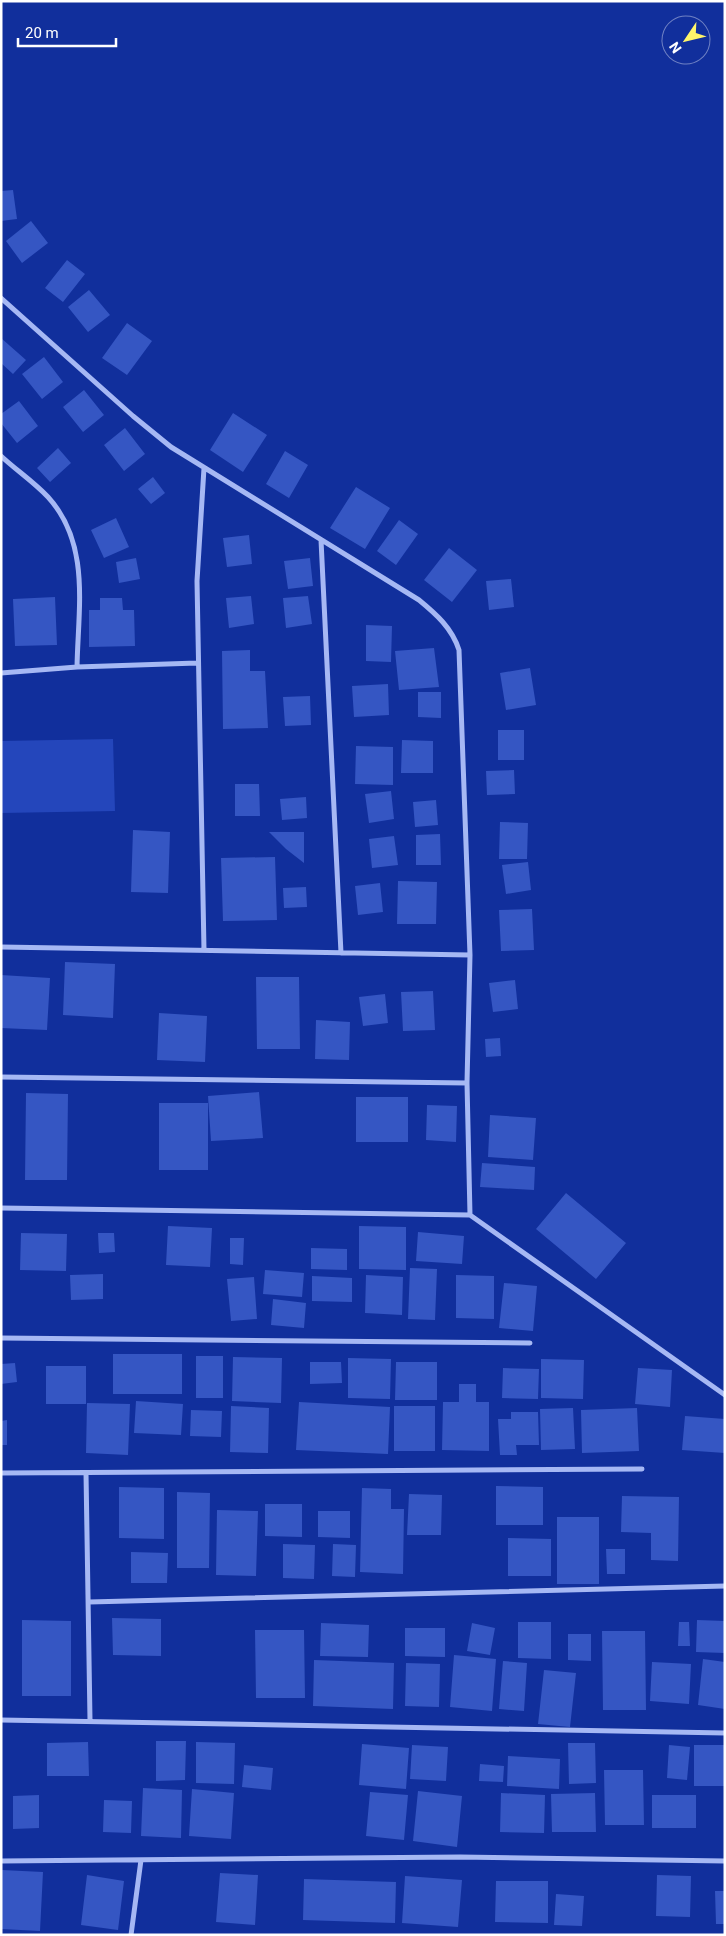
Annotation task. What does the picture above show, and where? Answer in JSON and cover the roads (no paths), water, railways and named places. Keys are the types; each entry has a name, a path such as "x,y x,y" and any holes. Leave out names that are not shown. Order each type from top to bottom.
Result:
{"street":[{"path":"1,298 133,416 171,447 419,600 433,612 455,638 459,650 470,955 467,1083 470,1215"},
{"path":"1,456 48,497 71,534 79,560 78,667"},
{"path":"204,468 197,581 197,663 204,950"},
{"path":"321,540 341,953"},
{"path":"1,673 78,667 197,663"},
{"path":"1,947 470,955"},
{"path":"1,1077 467,1083"},
{"path":"1,1208 470,1215 725,1394"},
{"path":"1,1338 530,1343"},
{"path":"1,1473 642,1469"},
{"path":"86,1473 90,1602 90,1720"},
{"path":"90,1602 725,1586"},
{"path":"1,1720 90,1720 725,1733"},
{"path":"1,1861 460,1858 725,1861"},
{"path":"131,1935 141,1860"}]}
